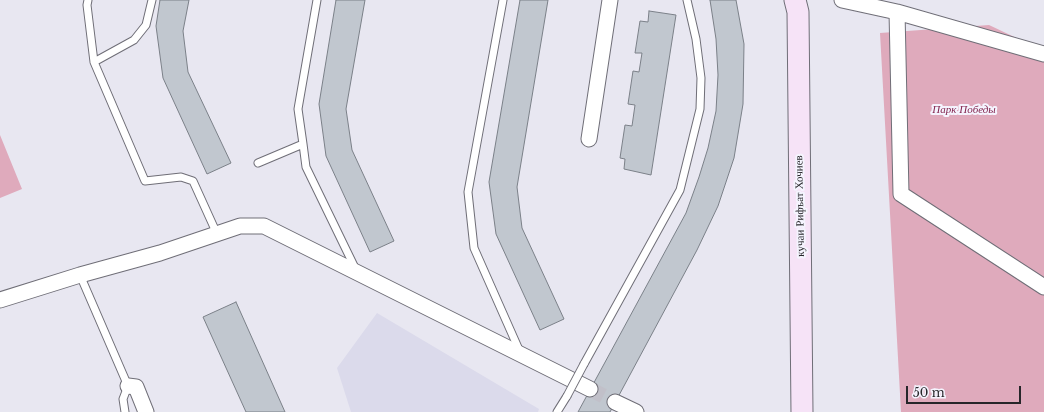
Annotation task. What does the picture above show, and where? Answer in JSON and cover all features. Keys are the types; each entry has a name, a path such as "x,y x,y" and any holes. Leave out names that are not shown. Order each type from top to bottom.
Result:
{"main road":[{"name":"кучаи Рифъат Хочиев","path":"795,0 798,12 802,412"}],"street":[{"path":"589,139 610,0"},
{"path":"842,0 897,12 1044,54"},
{"path":"897,12 901,194 1044,287"},
{"path":"0,300 80,275 160,253 240,226 264,226 590,389"},
{"path":"128,386 136,387 146,412"},
{"path":"615,402 636,412"}],"lane":[{"path":"88,0 87,5 94,62 145,181 181,177 193,181 217,234"},
{"path":"94,62 134,40 146,25 152,0"},
{"path":"317,0 298,109 306,167 357,272"},
{"path":"503,0 468,192 474,248 521,354"},
{"path":"557,412 664,222 680,190 700,109 699,62 696,39 687,0"},
{"path":"258,163 303,144"},
{"path":"80,275 128,386 123,399 125,412"}],"shaded area":[{"path":"377,313 539,409 538,412 351,412 337,368"}],"green space":[{"name":"Парк Победы","path":"989,25 1044,51 1044,412 901,412 880,33"},
{"path":"0,135 22,189 0,198"}],"building":[{"path":"160,0 189,0 183,31 188,72 231,163 207,174 163,78 156,26"},
{"path":"336,0 365,0 346,109 352,150 394,241 370,252 326,156 319,104"},
{"path":"520,0 548,0 517,187 522,228 564,319 540,330 496,234 489,182"},
{"path":"710,0 736,0 744,44 743,104 734,158 718,206 697,250 610,412 578,412 686,213 699,177 708,148 716,111 718,75 716,39"},
{"path":"649,11 676,15 651,175 624,169 625,159 620,158 625,125 632,126 635,105 628,104 633,71 639,72 642,53 635,53 640,21 648,22"},
{"path":"236,302 285,412 246,412 203,317"}],"tunnel":[{"path":"590,389 615,402"}]}
